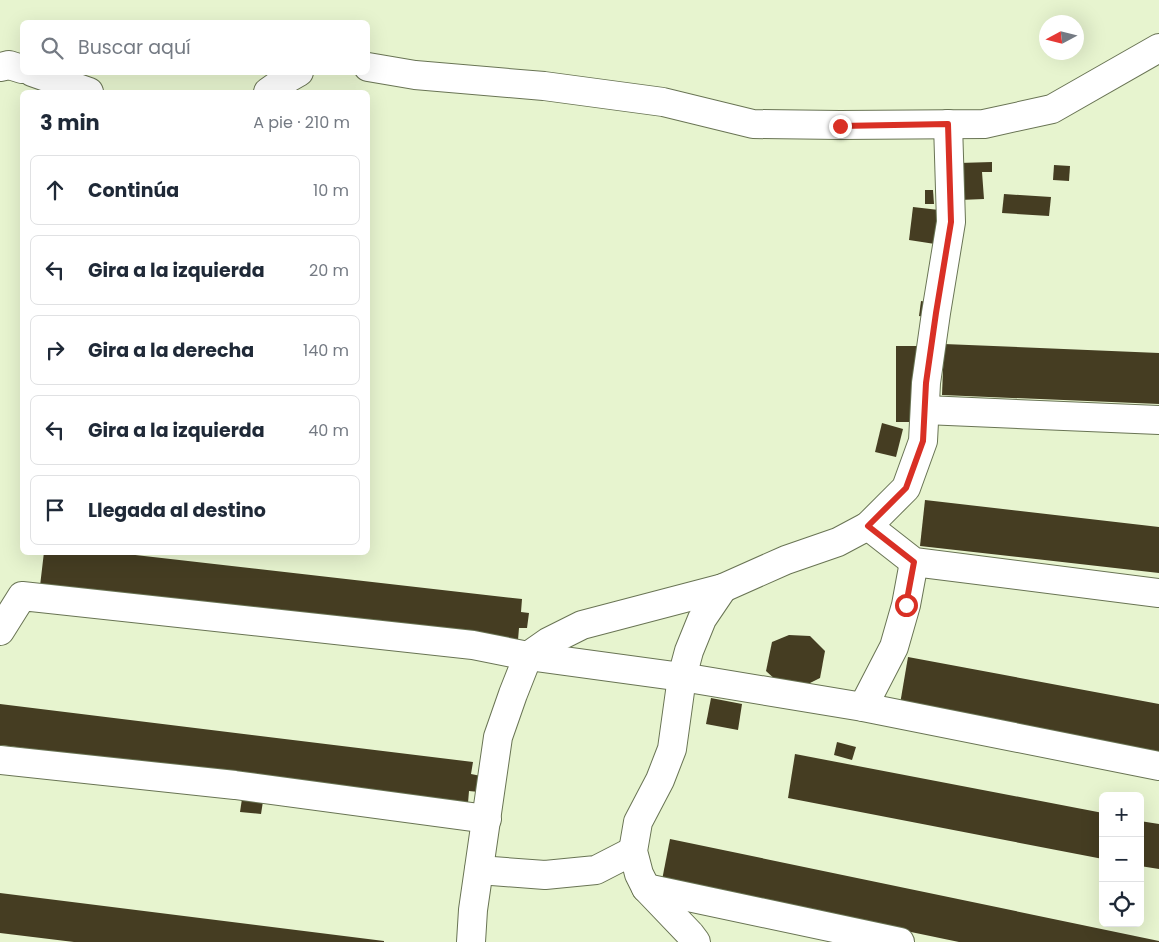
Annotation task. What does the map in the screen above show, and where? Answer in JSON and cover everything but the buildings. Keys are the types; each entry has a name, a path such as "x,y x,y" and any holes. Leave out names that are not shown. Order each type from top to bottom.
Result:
{"street":[{"path":"370,67 415,75 544,86 663,102 753,124 840,126 984,124 1052,108 1159,48"},
{"path":"0,67 10,65 20,68"},
{"path":"41,75 83,90"},
{"path":"271,90 294,75"},
{"path":"471,942 473,910 498,737 528,656 548,642 582,625 723,588 786,560 838,542 868,526 906,488 923,441 926,383 934,321 951,222 948,124"},
{"path":"925,410 1159,420"},
{"path":"868,526 914,562 1159,593"},
{"path":"863,708 894,646 906,605 914,562"},
{"path":"696,942 646,888 639,874 633,851 638,822 660,780 672,749 682,677 689,651 702,620 723,588"},
{"path":"0,632 22,596 473,645 528,656 682,677 863,708 1159,766"},
{"path":"0,760 235,785 486,819"},
{"path":"479,870 545,875 596,870 633,851"},
{"path":"646,888 900,942"}],"route":[{"path":"840,126 948,124 951,222 926,383 923,441 906,488 868,526 914,562 906,605"}]}
